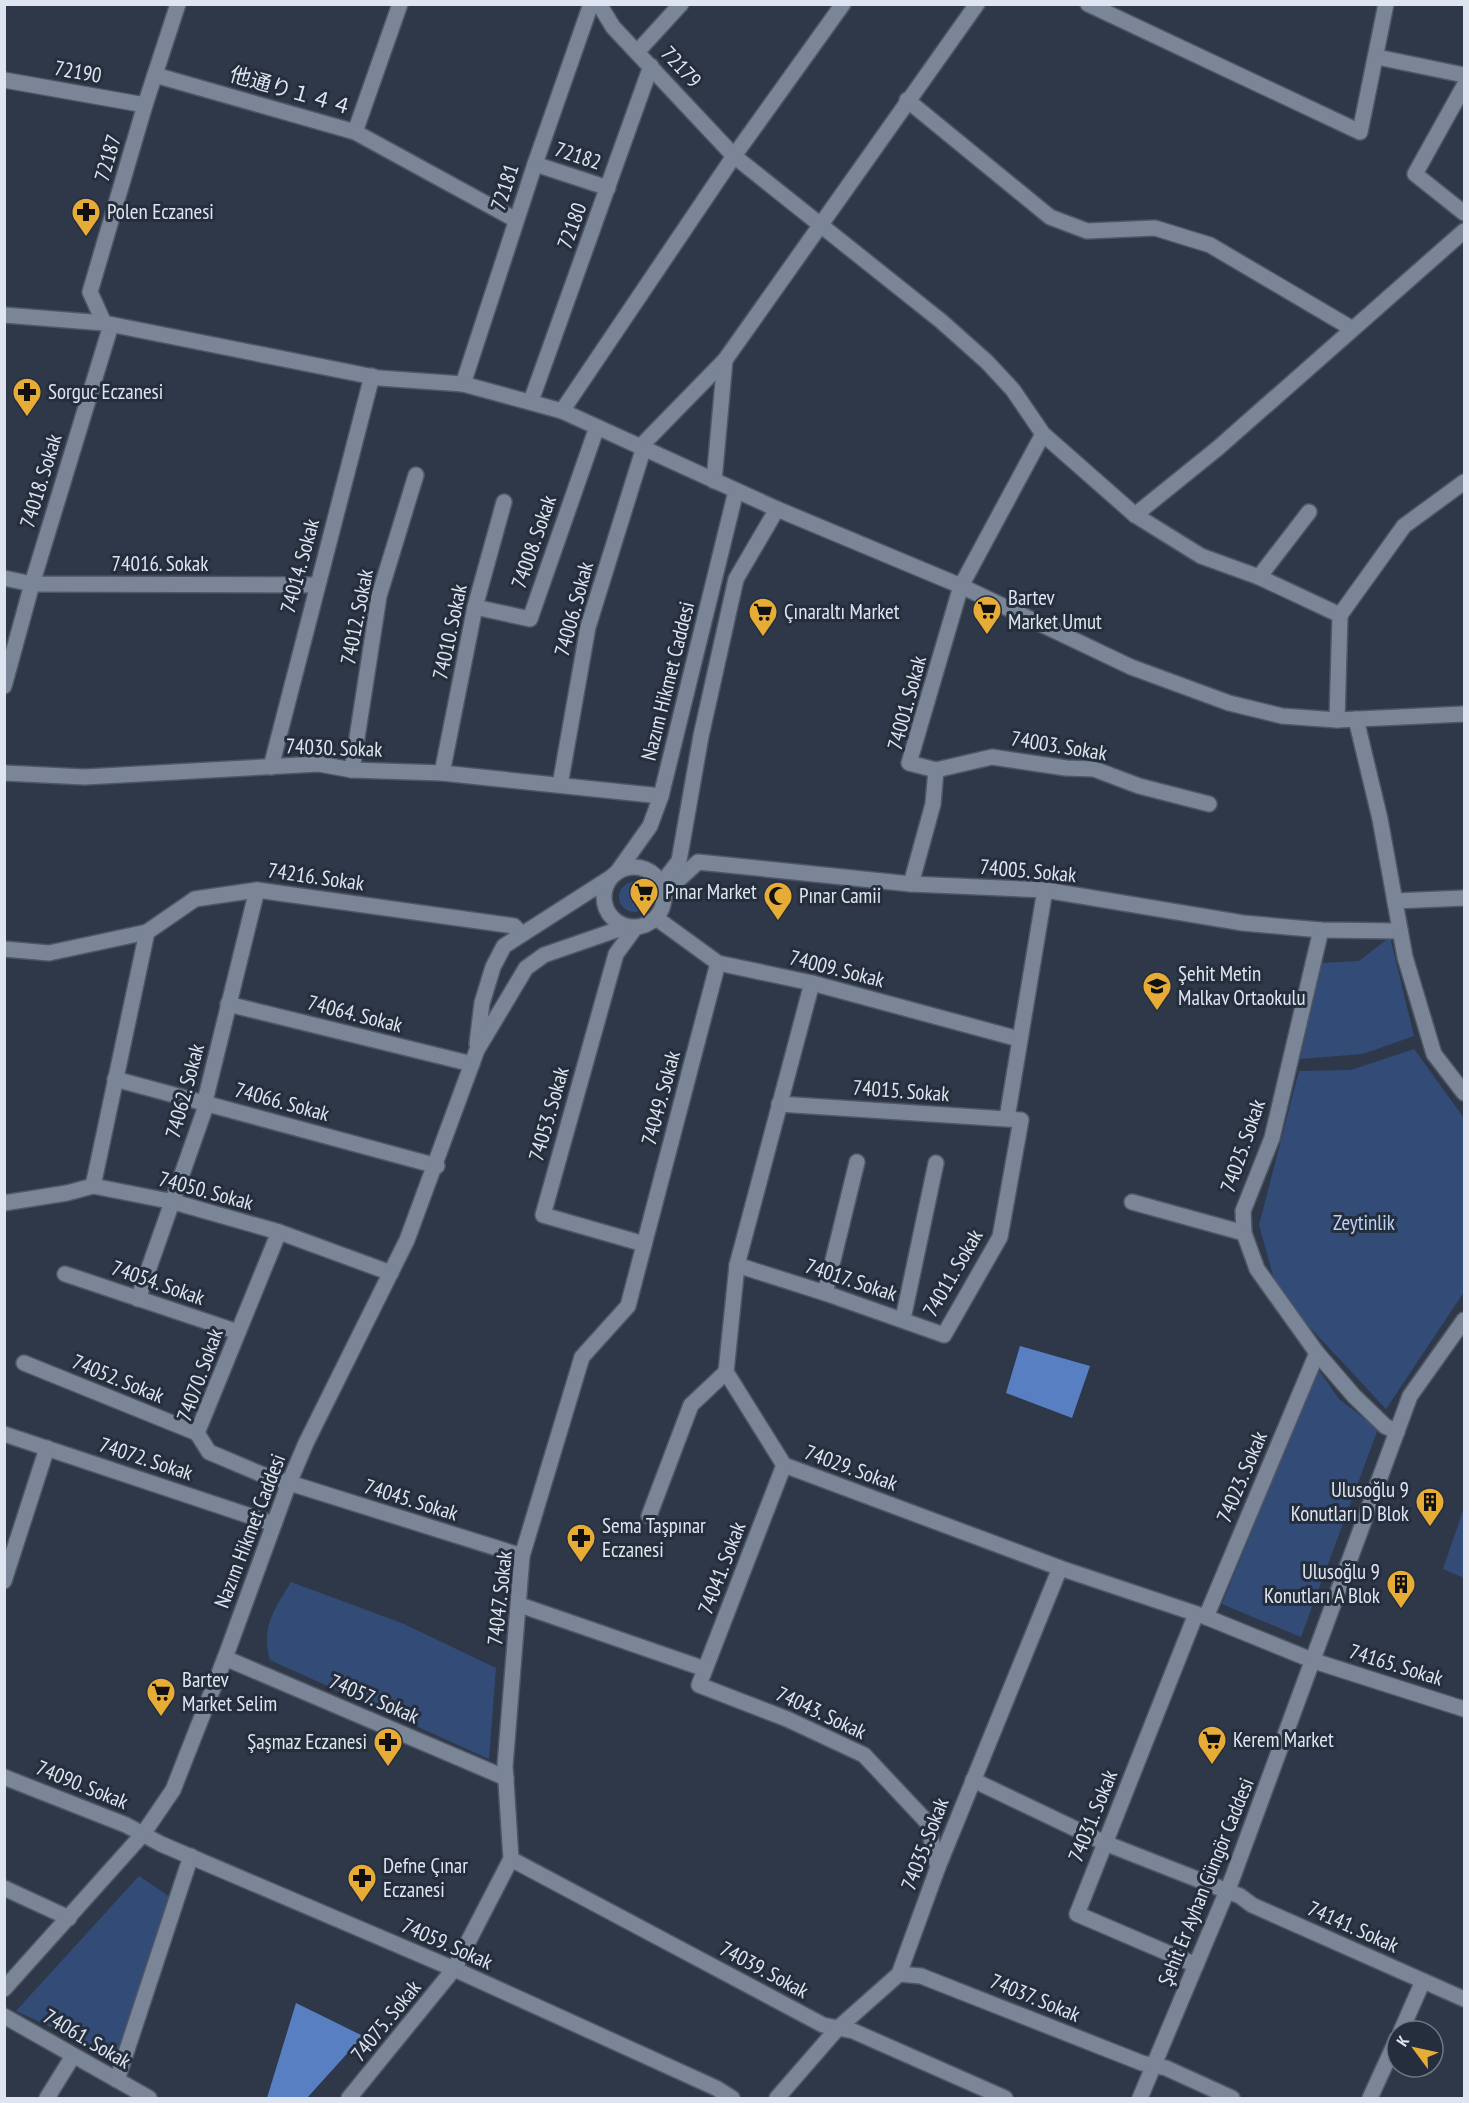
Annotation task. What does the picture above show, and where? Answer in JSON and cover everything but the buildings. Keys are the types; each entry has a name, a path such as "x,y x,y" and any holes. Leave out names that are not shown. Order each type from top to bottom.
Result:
{"street":[{"name":"72187","path":"107,324 90,292 145,105 178,4"},
{"name":"他通り１４４","path":"155,75 355,132 400,4"},
{"name":"72181","path":"463,384 516,220 591,4"},
{"name":"72179","path":"599,4 613,27 638,51 734,156 820,227 941,321 987,362 1013,390 1043,434 1135,515 1201,556 1259,577 1340,615"},
{"path":"638,51 681,4"},
{"path":"562,411 734,156 843,4"},
{"path":"642,447 725,360 977,4"},
{"path":"1088,4 1360,132 1386,4"},
{"path":"1377,57 1464,75"},
{"name":"72180","path":"531,400 651,66"},
{"name":"72190","path":"4,80 145,105"},
{"path":"1464,86 1415,174 1464,213"},
{"path":"907,100 1050,217 1087,231 1155,228 1210,245 1351,328"},
{"path":"355,132 516,220"},
{"name":"72182","path":"535,164 608,188"},
{"path":"1135,515 1244,426 1351,328 1464,231"},
{"path":"4,315 107,324 372,376 463,384 531,400 562,411 777,509 961,586 1131,667 1229,703 1282,716 1337,720 1464,714"},
{"name":"74018. Sokak","path":"4,686 107,324"},
{"path":"714,481 725,360"},
{"name":"74014. Sokak","path":"271,767 372,376"},
{"name":"74008. Sokak","path":"475,607 530,619 597,427"},
{"path":"961,586 1043,434"},
{"name":"74006. Sokak","path":"560,785 588,627 642,447"},
{"name":"74012. Sokak","path":"352,770 379,597 416,475"},
{"path":"1337,720 1340,615 1404,526 1464,482"},
{"name":"Nazım Hikmet Caddesi","path":"4,1989 143,1834 172,1790 225,1658 289,1483 306,1443 408,1240 474,1057 482,1003 493,967 504,946 614,874 650,826 661,796 736,490"},
{"name":"74010. Sokak","path":"442,773 475,607 504,502"},
{"name":"Nazım Hikmet Caddesi","path":"662,889 679,861 701,736 736,579 777,509"},
{"path":"1259,577 1309,512"},
{"name":"74016. Sokak","path":"4,578 32,584 317,585"},
{"name":"74001. Sokak","path":"936,770 909,763 961,586"},
{"path":"1356,720 1380,819 1405,957 1434,1054 1464,1093"},
{"name":"74003. Sokak","path":"936,770 992,757 1066,768 1094,769 1139,786 1209,804"},
{"name":"74030. Sokak","path":"4,773 85,777 319,764 352,770 442,773 661,796"},
{"path":"911,884 933,804 936,770"},
{"name":"74005. Sokak","path":"662,889 698,862 911,884 1045,890 1243,923 1321,930 1400,931"},
{"path":"637,867 647,870 662,889 663,904 656,918 645,926 630,927 609,915 604,906 603,896 614,874 637,867"},
{"name":"74216. Sokak","path":"4,949 49,953 147,932 195,899 257,890 514,926 522,934"},
{"name":"74062. Sokak","path":"138,1299 207,1103 206,1096 257,890"},
{"name":"74011. Sokak","path":"903,1319 944,1335 1000,1237 1014,1119 1019,1039 1045,890"},
{"path":"1395,901 1464,898"},
{"name":"74009. Sokak","path":"656,918 718,963 812,983 1019,1039"},
{"name":"Nazım Hikmet Caddesi","path":"474,1057 526,968 544,955 630,927"},
{"name":"74053. Sokak","path":"630,927 616,954 543,1215 644,1244"},
{"name":"74025. Sokak","path":"1321,930 1272,1138 1243,1211 1244,1233 1257,1269 1317,1353 1354,1396 1385,1426 1397,1432"},
{"path":"93,1186 147,932"},
{"name":"74049. Sokak","path":"644,1244 718,963"},
{"path":"649,1516 690,1405 726,1372 737,1265 812,983"},
{"name":"74064. Sokak","path":"228,1004 474,1057"},
{"name":"74066. Sokak","path":"115,1079 436,1166"},
{"name":"74015. Sokak","path":"779,1104 1014,1119"},
{"path":"825,1293 857,1162"},
{"name":"74017. Sokak","path":"737,1265 903,1319 936,1163"},
{"name":"74050. Sokak","path":"4,1203 67,1193 93,1186 174,1202 279,1232 391,1273"},
{"path":"1132,1202 1244,1233"},
{"name":"74070. Sokak","path":"279,1232 197,1433 209,1452 289,1483"},
{"name":"74047. Sokak","path":"511,1859 506,1778 522,1556 582,1357 628,1306 644,1244"},
{"name":"74054. Sokak","path":"65,1274 238,1332"},
{"name":"Şehit Er Ayhan Güngör Caddesi","path":"1140,2098 1227,1891 1314,1661 1410,1396 1464,1320"},
{"name":"74023. Sokak","path":"1201,1615 1317,1353"},
{"name":"74052. Sokak","path":"24,1363 197,1433"},
{"name":"74029. Sokak","path":"726,1372 784,1465 1060,1568 1201,1615 1314,1661"},
{"name":"74072. Sokak","path":"4,1434 274,1524"},
{"path":"4,1581 47,1448"},
{"name":"74041. Sokak","path":"699,1685 784,1465"},
{"name":"74045. Sokak","path":"289,1483 522,1556"},
{"name":"74035. Sokak","path":"777,2098 837,2029 899,1974 938,1867 1060,1568"},
{"path":"519,1605 705,1669"},
{"name":"74031. Sokak","path":"1196,1965 1077,1914 1201,1615"},
{"name":"74057. Sokak","path":"225,1658 506,1778"},
{"name":"74165. Sokak","path":"1314,1661 1464,1709"},
{"name":"74043. Sokak","path":"699,1685 787,1719 864,1755 927,1822 938,1867"},
{"name":"74090. Sokak","path":"4,1777 143,1834"},
{"name":"74141. Sokak","path":"973,1780 1105,1843 1227,1891 1252,1905 1464,1999"},
{"name":"74059. Sokak","path":"143,1834 454,1969 716,2088 732,2098"},
{"path":"117,2080 190,1856"},
{"path":"454,1969 511,1859"},
{"name":"74039. Sokak","path":"511,1859 823,2025 853,2031 1005,2098"},
{"path":"4,1888 69,1918"},
{"name":"74075. Sokak","path":"349,2098 454,1969"},
{"name":"74037. Sokak","path":"899,1974 921,1976 1154,2066 1166,2068 1232,2098"},
{"path":"1406,2019 1423,1981"},
{"name":"74061. Sokak","path":"4,2016 149,2098"},
{"path":"47,2098 73,2056"},
{"path":"1370,2098 1385,2065"}],"green space":[{"path":"634,882 645,886 649,897 645,908 634,912 623,908 619,897 623,886"},
{"path":"1390,937 1414,1036 1363,1054 1300,1059 1320,963 1359,961"},
{"name":"Zeytinlik","path":"1414,1049 1464,1118 1464,1292 1386,1409 1278,1293 1259,1225 1299,1071 1351,1070"},
{"path":"1318,1369 1339,1399 1378,1429 1301,1637 1222,1604"},
{"path":"1464,1508 1464,1578 1443,1569"},
{"path":"291,1582 404,1624 496,1668 489,1759 270,1660 268,1628"},
{"path":"139,1876 176,1901 124,2061 16,2011"}],"shaded area":[{"path":"1020,1346 1090,1366 1072,1418 1006,1393"},
{"path":"296,2003 363,2036 307,2098 267,2098"}],"place":[{"name":"Polen Eczanesi","path":"86,238"},
{"name":"Sorguc Eczanesi","path":"27,418"},
{"name":"Bartev Market Umut","path":"987,636"},
{"name":"Çınaraltı Market","path":"763,638"},
{"name":"Pınar Market","path":"644,918"},
{"name":"Pınar Camii","path":"778,922"},
{"name":"Şehit Metin Malkav Ortaokulu","path":"1157,1012"},
{"name":"Ulusoğlu 9 Konutları D Blok","path":"1430,1528"},
{"name":"Sema Taşpınar Eczanesi","path":"581,1564"},
{"name":"Ulusoğlu 9 Konutları A Blok","path":"1401,1610"},
{"name":"Bartev Market Selim","path":"161,1718"},
{"name":"Kerem Market","path":"1212,1766"},
{"name":"Şaşmaz Eczanesi","path":"388,1768"},
{"name":"Defne Çınar Eczanesi","path":"362,1904"}]}
